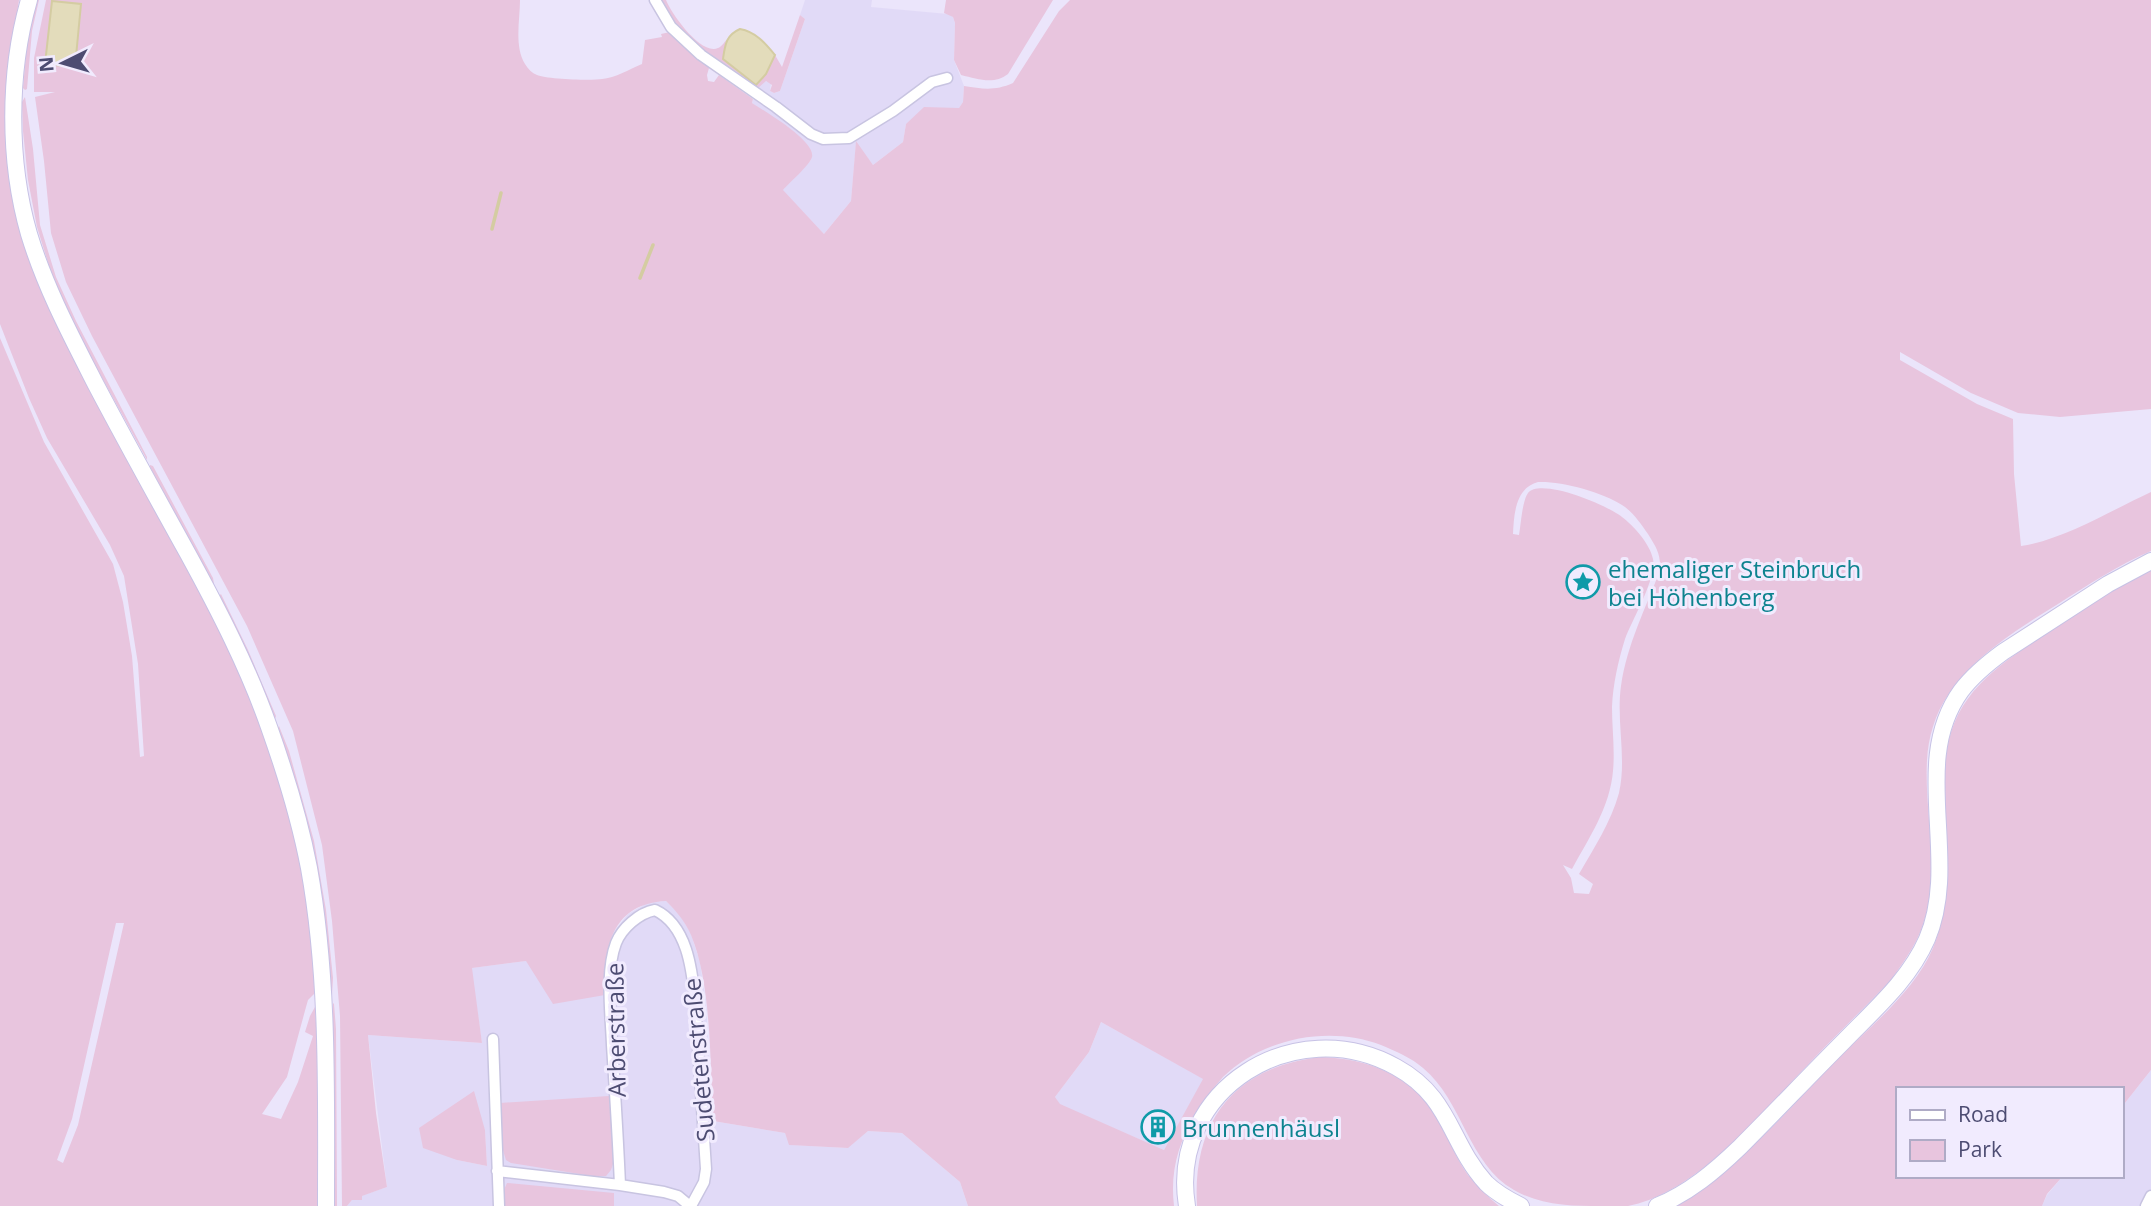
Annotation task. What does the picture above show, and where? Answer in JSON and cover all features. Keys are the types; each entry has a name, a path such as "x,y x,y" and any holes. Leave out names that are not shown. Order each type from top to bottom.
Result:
{"main road":[{"path":"29,0 17,51 13,114 20,192 37,260 70,335 209,593 246,669 268,724 300,831 309,870 319,946 325,1043 326,1206"},
{"path":"1657,1206 1690,1189 1741,1147 1887,998 1919,956 1934,920 1940,895 1937,754 1945,722 1961,691 2003,652 2108,584 2151,561"},
{"path":"1186,1206 1185,1174 1189,1151 1197,1128 1213,1103 1244,1073 1262,1063 1297,1050 1319,1047 1341,1048 1372,1056 1415,1079 1437,1101 1482,1178 1502,1196 1521,1206"}],"street":[{"path":"655,0 679,35 717,67 810,134 823,139 849,138 893,111 932,82 947,78"},
{"name":"Arberstraße","path":"620,1185 611,1025 613,955 617,941 638,916 655,910 666,916"},
{"name":"Sudetenstraße","path":"666,916 680,935 687,952 695,1000 706,1169 704,1182 691,1206"},
{"path":"493,1039 499,1206"},
{"path":"497,1171 673,1194 691,1206"},
{"path":"2146,1206 2151,1196"}],"shaded area":[{"path":"805,0 872,0 871,7 948,14 953,17 955,23 954,60 964,86 963,102 959,108 906,124 903,142 873,165 856,143 851,201 824,234 782,190 811,160 752,103 763,81 771,82 770,91 780,91 805,19 800,15"},
{"path":"52,1 81,4 75,67 45,64"},
{"path":"740,29 755,35 775,55 766,74 756,85 723,59 729,37"},
{"path":"666,901 681,916 691,934 700,962 706,1003 713,1121 785,1133 790,1145 847,1148 868,1131 902,1133 960,1182 968,1206 614,1206 614,1193 504,1206 347,1206 352,1200 361,1200 361,1196 387,1187 368,1035 482,1043 471,968 526,961 605,995 604,964 608,943 628,914 649,902","holes":["479,1113 485,1130 487,1166 457,1160"]},
{"path":"1101,1022 1204,1079 1164,1150 1060,1105 1055,1097 1089,1052"},
{"path":"2151,1070 2151,1206 2042,1206 2047,1195 2061,1178 2123,1178 2123,1105"}],"green space":[{"path":"0,0 19,0 8,72 5,122 23,236 30,261 71,353 221,633 271,754 298,849 316,992 308,1000 287,1077 262,1114 281,1119 298,1082 313,1036 305,1032 315,1007 319,1075 318,1206 0,1206 0,338 44,442 113,564 123,602 132,656 140,757 144,756 138,664 124,576 110,545 47,438 0,324","holes":["116,923 124,923 78,1125 63,1163 57,1160 72,1119"]},
{"path":"35,0 39,0 32,31 25,90 27,42"},
{"path":"46,0 520,0 520,49 530,71 549,78 588,80 607,78 642,64 645,40 662,37 661,34 670,32 709,68 708,81 714,82 719,75 806,143 812,157 783,190 824,234 851,201 856,141 873,165 903,142 906,124 924,107 959,108 963,102 964,86 989,89 1013,83 1059,11 1070,0 2151,0 2151,409 2060,417 2018,413 1971,393 1900,352 1900,360 1977,404 2013,419 2014,474 2021,546 2054,538 2151,492 2151,551 2103,576 1998,644 1971,668 1948,695 1939,710 1929,743 1927,781 1931,846 1930,888 1921,930 1911,950 1891,980 1745,1131 1701,1170 1653,1198 1628,1206 1579,1206 1546,1202 1514,1190 1486,1165 1448,1097 1419,1064 1381,1045 1361,1039 1319,1036 1277,1044 1239,1064 1223,1077 1195,1115 1184,1137 1174,1170 1174,1206 968,1206 960,1182 902,1133 868,1131 848,1148 789,1145 785,1133 713,1121 709,1026 703,977 689,930 666,901 647,904 633,910 614,932 606,961 605,995 553,1004 526,961 472,968 482,1043 368,1035 387,1187 362,1196 362,1200 352,1200 347,1206 342,1206 340,1016 332,921 322,845 293,731 247,626 92,336 66,282 51,233 35,97 55,92 34,92 34,58","holes":["1538,482 1581,488 1622,505 1648,534 1660,559 1660,570 1632,641 1621,686 1622,766 1619,793 1607,825 1579,874 1593,884 1589,894 1574,893 1571,878 1563,865 1572,869 1598,822 1608,797 1613,771 1612,707 1616,673 1625,639 1651,577 1653,559 1641,536 1615,512 1590,500 1546,488 1528,493 1519,535 1513,534 1515,511 1520,496 1530,485","1101,1022 1203,1079 1164,1150 1060,1104 1055,1097 1089,1052"]},
{"path":"660,0 666,0 680,23 703,46 718,48 726,40 724,52 766,74 775,55 782,67 800,15 805,19 780,91 770,91 772,85 766,81 758,88 701,51 676,25"},
{"path":"946,0 1053,0 1008,74 991,80 961,75 954,60 955,23 953,17 944,13"},
{"path":"25,97 40,225 56,277 147,460 90,356 53,279 37,227 28,180 23,131 22,102"},
{"path":"150,465 153,466 214,584 212,584"},
{"path":"2151,570 2151,1070 2123,1105 2123,1087 1896,1087 1896,1178 2061,1178 2047,1194 2042,1206 1677,1206 1722,1174 1750,1149 1892,1006 1916,978 1933,948 1944,906 1947,884 1947,747 1966,702 1980,684 2017,653 2127,582"},
{"path":"221,594 248,650 275,719 219,596"},
{"path":"279,726 289,751 314,841 326,910 333,978 332,995 296,787"},
{"path":"333,1003 336,1029 337,1206 332,1206"},
{"path":"1322,1057 1371,1065 1386,1071 1412,1088 1434,1113 1468,1175 1499,1206 1197,1206 1197,1175 1202,1148 1211,1123 1225,1103 1243,1085 1265,1072 1291,1062"},
{"path":"474,1091 485,1130 487,1166 457,1160 423,1148 419,1128"},
{"path":"609,1096 614,1161 606,1176 592,1176 506,1160 501,1144 500,1103"},
{"path":"507,1183 614,1193 614,1206 504,1206 503,1192"}],"waterway":[{"path":"492,229 501,193"},
{"path":"640,278 653,245"}],"place":[{"name":"ehemaliger Steinbruch bei Höhenberg","path":"1583,582"},
{"name":"Brunnenhäusl","path":"1158,1127"}]}
